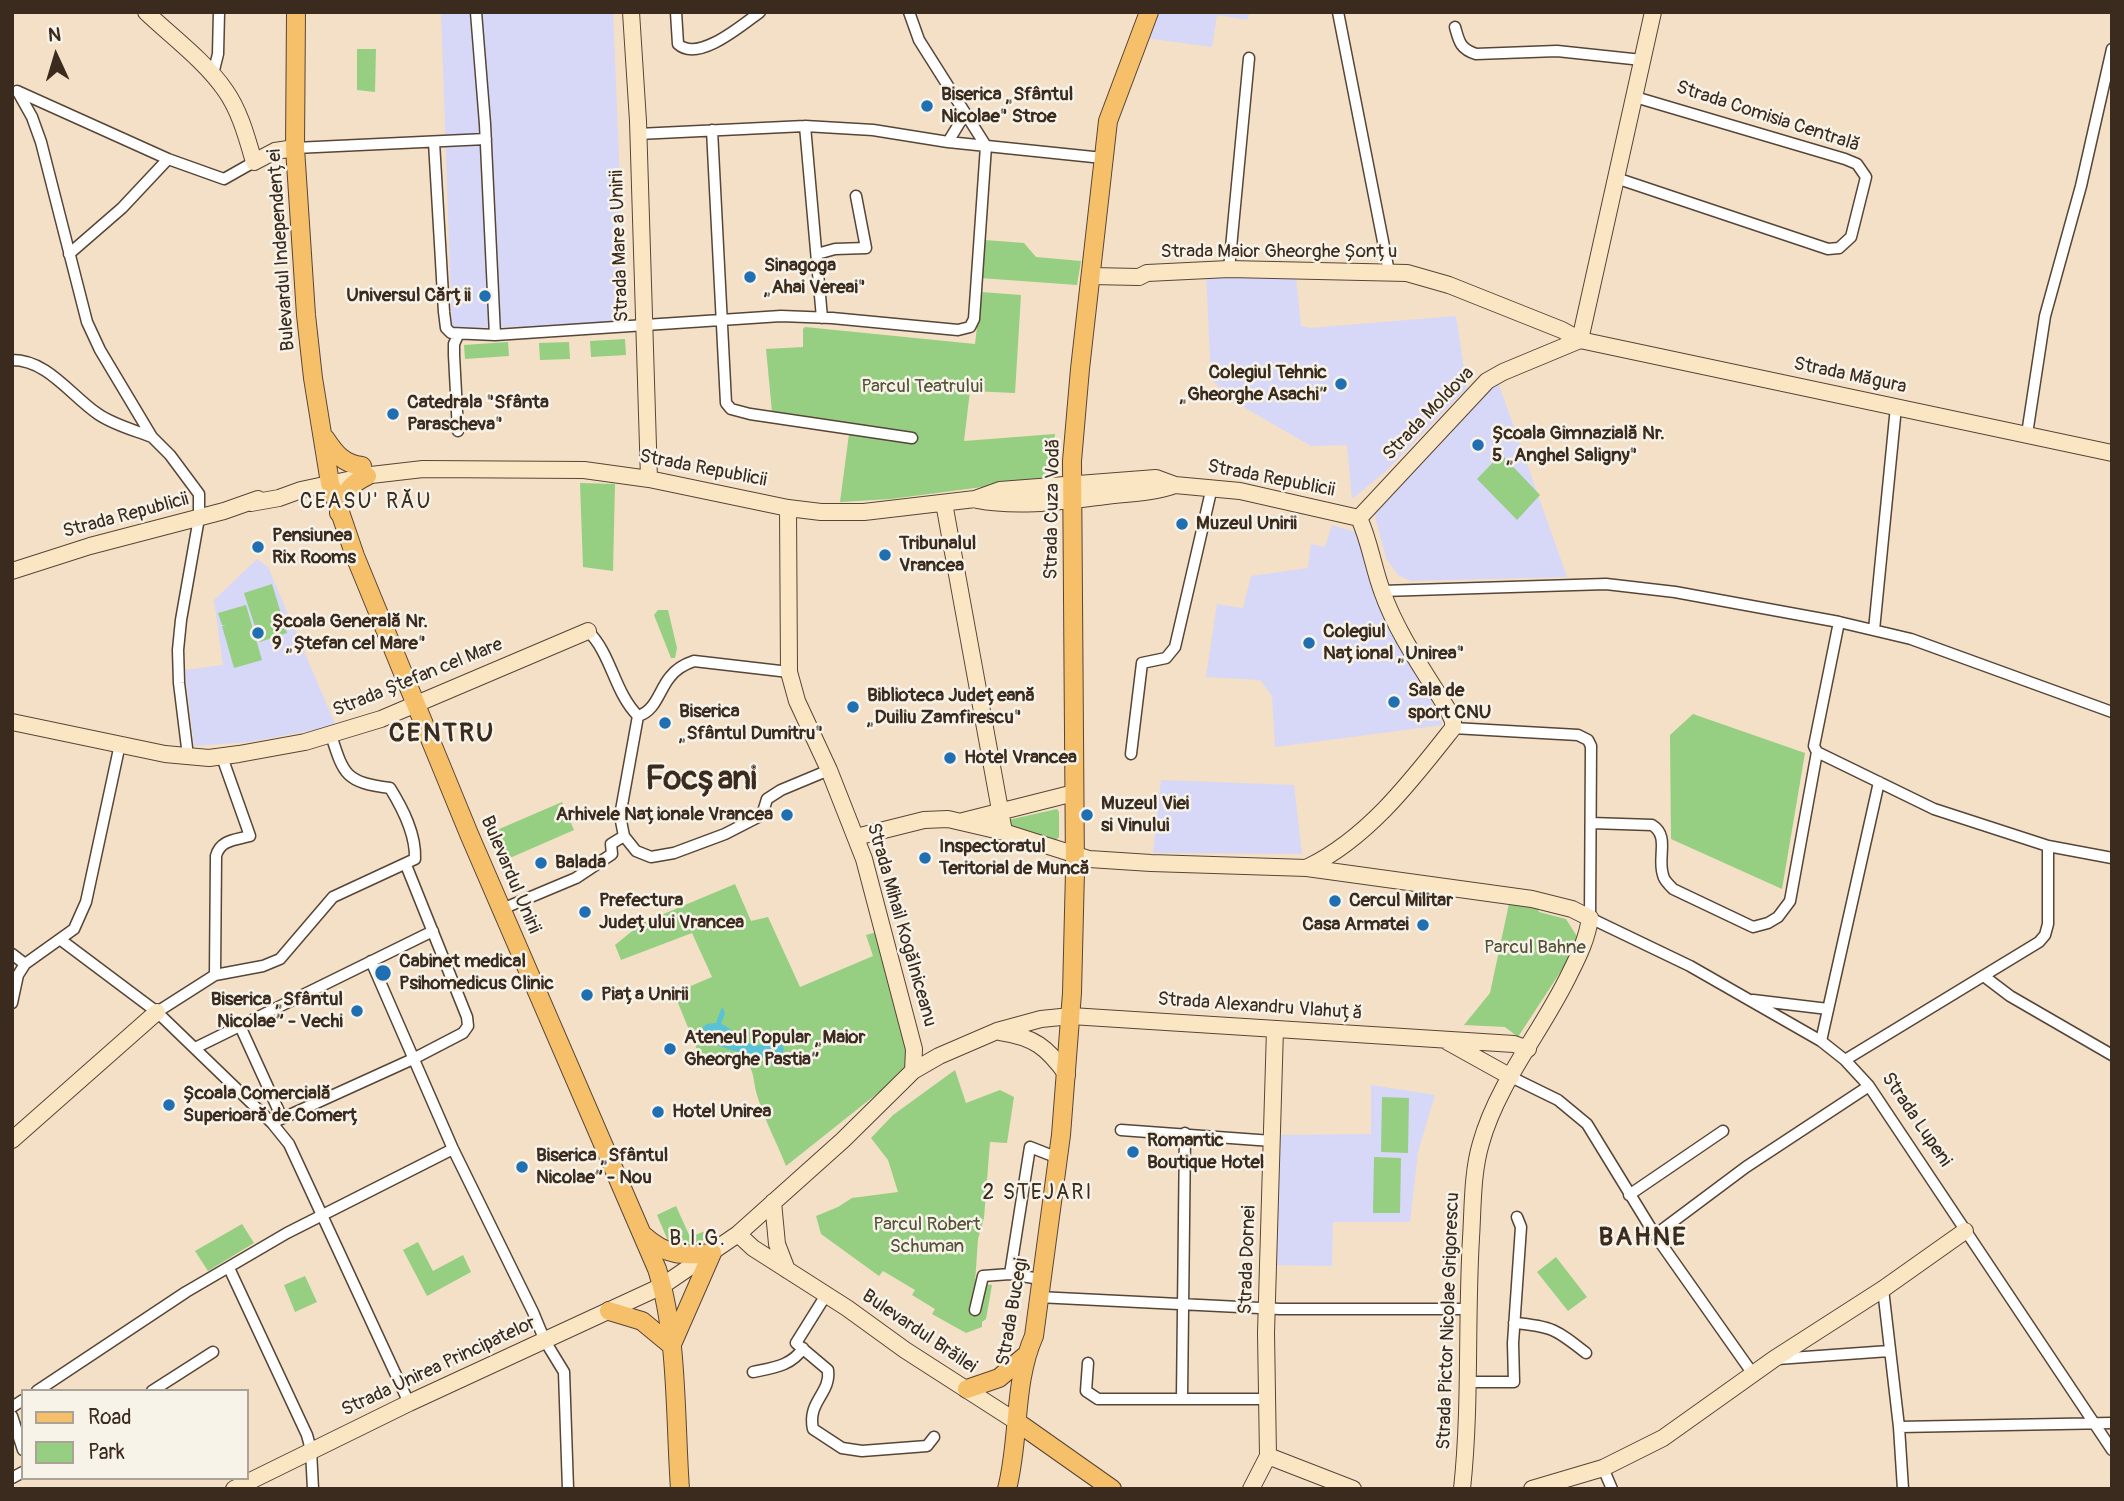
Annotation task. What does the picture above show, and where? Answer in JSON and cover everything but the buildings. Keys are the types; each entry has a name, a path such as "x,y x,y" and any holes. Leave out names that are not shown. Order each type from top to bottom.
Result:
{"main road":[{"name":"Bulevardul Independenței","path":"296,12 295,148 306,315 329,478"},
{"name":"Strada Cuza Vodă","path":"1071,1016 1074,855 1072,461 1108,121 1150,12"},
{"path":"321,432 338,456 365,471 345,493 339,513"},
{"name":"Bulevardul Unirii","path":"329,478 355,556 416,705 662,1286 671,1345 680,1489"},
{"name":"Strada Bucegi","path":"1007,1489 1025,1356 1034,1336 1058,1158 1071,1016"},
{"path":"608,1311 642,1321 671,1345 712,1253 682,1255 667,1252 643,1236"},
{"path":"967,1389 999,1378 1025,1356"},
{"name":"Bulevardul Brăilei","path":"1017,1422 1112,1489"}],"street":[{"path":"146,12 213,74 234,106 254,162"},
{"path":"213,74 218,54 219,12"},
{"path":"477,12 495,335"},
{"name":"Strada Mare a Unirii","path":"631,12 638,134 649,479"},
{"path":"676,12 678,44 684,49 695,51 720,39 760,12"},
{"path":"434,142 444,312 446,328 451,333 495,335 781,316 958,330 970,327 974,319 986,146 919,40 909,12"},
{"path":"1338,12 1389,272"},
{"path":"1580,340 1653,12"},
{"path":"1455,26 1460,46 1476,54 1557,51 1642,60"},
{"path":"2027,434 2045,316 2081,186 2112,49"},
{"path":"1229,270 1249,58"},
{"path":"15,90 168,159 223,179 275,151 486,139"},
{"path":"15,90 32,117 41,142 88,322 100,350 152,436 199,494 199,517 178,650 178,683 188,757"},
{"name":"Strada Comisia Centrală","path":"1616,178 1828,249 1839,248 1851,237 1866,177 1857,164 1845,159 1635,97"},
{"path":"948,142 965,114"},
{"path":"638,134 804,126 873,130 948,142 1102,158"},
{"path":"804,126 822,318"},
{"path":"712,130 726,403 731,409 750,414 912,438"},
{"path":"69,254 122,208 168,159"},
{"path":"817,254 835,249 866,247 856,196"},
{"name":"Strada Maior Gheorghe Șonțu","path":"1091,276 1139,277 1147,273 1229,270 1389,272 1418,275 1562,330 1580,340"},
{"path":"458,335 454,344 458,431"},
{"name":"Strada Măgura","path":"1580,340 2112,453"},
{"name":"Strada Moldova","path":"1359,518 1487,382 1503,372 1580,340"},
{"path":"12,360 32,363 45,370 96,413 114,423 152,436"},
{"path":"1874,630 1896,407"},
{"name":"Strada Republicii","path":"12,571 90,546 279,498 329,478 395,465 423,469 584,470 649,479 788,508 845,513 975,499 1000,490 1073,491 1156,478 1175,485 1240,491 1359,518"},
{"path":"1131,754 1142,663 1166,658 1175,647 1212,487"},
{"path":"944,503 1004,832"},
{"name":"Strada Mihail Kogălniceanu","path":"788,508 789,673 797,701 829,769 856,837 914,1049 914,1071"},
{"path":"1307,868 1334,854 1359,833 1416,775 1453,728 1448,710 1398,627 1382,591 1366,532 1359,518"},
{"path":"1382,591 1606,584 1675,592 1874,630 1968,659 2112,712"},
{"path":"1591,823 1652,825 1659,829 1662,836 1661,868 1664,879 1673,889 1753,927 1768,923 1779,916 1790,901 1817,752 1814,746 1839,622"},
{"path":"587,631 604,650 628,706 638,716"},
{"name":"Strada Ștefan cel Mare","path":"12,722 188,757 222,757 331,735 416,705 587,631"},
{"path":"789,673 694,661 685,664 670,676 650,709 638,716 620,816 624,836 636,851 651,857 674,853 725,834 762,815 767,799 829,769"},
{"path":"1453,728 1578,735 1588,740 1591,746 1588,936 1556,1002 1511,1077 1558,1100 1587,1124 1655,1235 1753,1374"},
{"path":"277,1120 413,1059 463,1033 468,1026 411,862 415,847 410,826 390,788 359,783 346,773 331,735"},
{"path":"12,1003 18,975 25,964 74,929 86,902 120,744"},
{"path":"1817,752 1934,809 2048,846 2112,858"},
{"path":"215,975 218,848 225,843 250,836 222,757"},
{"path":"1821,1041 1879,782"},
{"path":"856,837 924,820 960,821 1000,809 1074,793"},
{"name":"Strada Lupeni","path":"960,821 1089,859 1307,868 1532,899 1572,909 1690,966 1821,1041 1845,1059 1869,1086 2112,1450"},
{"path":"502,909 576,878 612,853 611,844 624,836"},
{"path":"1845,1059 2039,942 2045,935 2048,924 2048,846"},
{"path":"12,1140 157,1012 215,975 263,966 280,959 333,897 411,862"},
{"path":"195,1048 433,931"},
{"path":"61,940 157,1012 277,1120"},
{"path":"12,954 25,964"},
{"path":"371,961 453,1149 545,1341 564,1372 568,1489"},
{"path":"1985,977 2010,996 2112,1055"},
{"path":"1747,999 1828,1009"},
{"name":"Strada Alexandru Vlahuță","path":"914,1071 939,1056 997,1031 1041,1018 1071,1016 1514,1045 1528,1049"},
{"path":"240,1026 277,1120 324,1215 408,1403"},
{"name":"Strada Dornei","path":"1251,1489 1268,1456 1266,1399 1275,1029"},
{"path":"997,1031 1023,1035 1035,1041 1055,1058 1067,1075"},
{"name":"Strada Alexandru Vlahuță","path":"1446,1041 1511,1077"},
{"name":"Strada Unirea Principatelor","path":"234,1489 408,1403 662,1286 738,1234 843,1140 914,1071"},
{"name":"Strada Pictor Nicolae Grigorescu","path":"1462,1489 1469,1382 1467,1309 1474,1179 1480,1143 1491,1114 1511,1077"},
{"path":"1655,1235 1746,1167 1869,1086"},
{"path":"1121,1130 1272,1140"},
{"path":"1629,1195 1723,1131"},
{"path":"1182,1398 1185,1133"},
{"path":"1010,1274 1030,1147 1058,1158"},
{"path":"40,1389 186,1292 287,1233 453,1149"},
{"path":"773,1202 777,1244 787,1270"},
{"path":"1469,1382 1514,1382 1514,1323 1521,1227 1517,1217"},
{"path":"1532,1489 1603,1468 1663,1438 1774,1359 1883,1289 1965,1231"},
{"name":"Bulevardul Brăilei","path":"738,1234 752,1248 1017,1422"},
{"path":"229,1268 307,1435 311,1450 313,1489"},
{"path":"975,1310 983,1276 1010,1274 1040,1279"},
{"path":"1883,1289 1899,1427 1903,1489"},
{"path":"826,1295 796,1343 828,1370 830,1380 817,1400 813,1412 813,1429 842,1448 862,1451 927,1446 934,1437"},
{"path":"1038,1297 1268,1308 1467,1309"},
{"path":"1514,1323 1546,1326 1565,1336 1586,1353"},
{"path":"753,1372 783,1365 797,1357 803,1348"},
{"path":"1774,1359 1889,1351"},
{"path":"155,1389 213,1352"},
{"path":"1088,1363 1086,1391 1092,1397 1111,1400 1266,1399"},
{"path":"12,1416 21,1445"},
{"path":"1899,1427 2112,1423"},
{"path":"1268,1456 1353,1489"},
{"path":"1603,1468 1612,1489"}],"shaded area":[{"path":"441,12 613,12 626,325 452,328"},
{"path":"1155,12 1250,12 1247,20 1217,15 1212,47 1146,38"},
{"name":"Colegiul Tehnic „Gheorghe Asachi”","path":"1206,274 1296,276 1301,326 1310,328 1456,316 1467,388 1385,472 1352,499 1347,445 1311,446 1233,401 1211,379"},
{"name":"Școala Gimnazială Nr. 5 „Anghel Saligny\"","path":"1498,382 1567,577 1411,581 1398,575 1386,558 1373,509"},
{"name":"Colegiul Național „Unirea\"","path":"1332,525 1356,532 1443,725 1275,747 1272,696 1260,680 1206,677 1217,604 1243,608 1251,576 1308,568 1311,544 1325,547"},
{"name":"Școala Generală Nr. 9 „Ștefan cel Mare\"","path":"257,559 268,567 336,726 249,742 194,746 185,670 223,665 214,600"},
{"path":"1161,780 1294,785 1302,854 1153,853"},
{"path":"1371,1085 1435,1095 1418,1152 1410,1222 1333,1222 1332,1266 1275,1265 1277,1135 1371,1134"}],"green space":[{"path":"357,49 376,49 375,92 357,90"},
{"path":"985,240 1024,243 1036,257 1081,261 1077,285 980,278"},
{"name":"Parcul Teatrului","path":"981,292 1021,295 1015,393 970,391 964,441 1055,434 1051,478 891,499 840,502 849,434 894,441 917,441 917,434 772,412 766,349 803,347 805,327 975,344"},
{"path":"625,339 626,355 591,357 590,341"},
{"path":"508,342 509,356 465,359 464,345"},
{"path":"569,342 570,359 540,360 539,343"},
{"path":"1501,454 1540,495 1517,520 1477,479"},
{"path":"580,483 615,484 613,571 583,567"},
{"path":"272,584 287,633 260,642 244,593"},
{"path":"246,605 262,660 234,668 222,626 226,625 222,625 218,613"},
{"path":"658,610 668,610 677,648 675,658 671,658 654,615"},
{"path":"1693,714 1805,753 1782,889 1671,839 1670,735"},
{"path":"562,802 574,830 503,861 490,833"},
{"path":"1057,809 1059,837 1056,840 1009,826 1008,820"},
{"path":"735,884 751,921 768,917 800,987 873,956 866,935 877,932 907,1039 908,1069 786,1166 760,1104 749,1066 741,1056 727,1057 704,1067 674,993 712,977 692,933 621,960 615,945 642,923"},
{"name":"Parcul Bahne","path":"1510,899 1536,905 1539,912 1566,919 1578,938 1578,945 1518,1037 1505,1027 1464,1025 1490,993"},
{"name":"Parcul Robert Schuman","path":"955,1070 966,1103 1000,1090 1014,1097 1007,1143 990,1142 975,1283 992,1285 986,1319 982,1322 982,1327 966,1333 932,1314 935,1309 912,1295 915,1290 883,1271 879,1276 821,1234 816,1216 852,1198 898,1192 888,1160 871,1138 893,1115"},
{"path":"1382,1097 1409,1098 1408,1153 1381,1152"},
{"path":"1374,1157 1401,1158 1400,1213 1373,1213"},
{"path":"676,1206 690,1237 708,1230 711,1237 679,1249 671,1248 657,1215"},
{"path":"242,1224 254,1243 208,1271 195,1251"},
{"path":"418,1242 433,1271 463,1255 471,1272 427,1296 403,1250"},
{"path":"1556,1257 1587,1297 1568,1311 1537,1272"},
{"path":"305,1276 317,1302 295,1312 284,1285"}],"water":[{"path":"723,1008 725,1013 721,1024 747,1042 759,1045 771,1036 779,1038 784,1049 778,1065 770,1064 764,1057 756,1061 704,1037 702,1028 716,1023"}],"place":[{"name":"Biserica „Sfântul Nicolae\" Stroe","path":"927,106"},
{"name":"Sinagoga „Ahai Vereai\"","path":"750,277"},
{"name":"Universul Cărții","path":"485,296"},
{"name":"Colegiul Tehnic „Gheorghe Asachi”","path":"1341,384"},
{"name":"Catedrala \"Sfânta Parascheva\"","path":"393,414"},
{"name":"Școala Gimnazială Nr. 5 „Anghel Saligny\"","path":"1478,445"},
{"name":"Muzeul Unirii","path":"1182,524"},
{"name":"Pensiunea Rix Rooms","path":"258,547"},
{"name":"Tribunalul Vrancea","path":"885,555"},
{"name":"Școala Generală Nr. 9 „Ștefan cel Mare\"","path":"258,633"},
{"name":"Colegiul Național „Unirea\"","path":"1309,643"},
{"name":"Sala de sport CNU","path":"1394,702"},
{"name":"Biblioteca Județeană „Duiliu Zamfirescu\"","path":"853,707"},
{"name":"Biserica „Sfântul Dumitru\"","path":"665,723"},
{"name":"Hotel Vrancea","path":"950,758"},
{"name":"Arhivele Naționale Vrancea","path":"787,815"},
{"name":"Muzeul Viei si Vinului","path":"1087,815"},
{"name":"Inspectoratul Teritorial de Muncă","path":"925,858"},
{"name":"Balada","path":"541,863"},
{"name":"Cercul Militar","path":"1335,901"},
{"name":"Prefectura Județului Vrancea","path":"585,912"},
{"name":"Casa Armatei","path":"1423,925"},
{"name":"Cabinet medical Psihomedicus Clinic","path":"383,973"},
{"name":"Piața Unirii","path":"587,995"},
{"name":"Biserica „Sfântul Nicolae” - Vechi","path":"357,1011"},
{"name":"Ateneul Popular „Maior Gheorghe Pastia”","path":"670,1049"},
{"name":"Școala Comercială Superioară de Comerț","path":"169,1105"},
{"name":"Hotel Unirea","path":"658,1112"},
{"name":"Romantic Boutique Hotel","path":"1133,1152"},
{"name":"Biserica „Sfântul Nicolae” - Nou","path":"522,1167"}],"district":[{"name":"CEASU' RĂU","path":"366,503"},
{"name":"CENTRU","path":"442,734"},
{"name":"Focșani","path":"701,781"},
{"name":"2 STEJARI","path":"1038,1194"},
{"name":"BAHNE","path":"1643,1238"},
{"name":"B.I.G.","path":"698,1240"}]}
